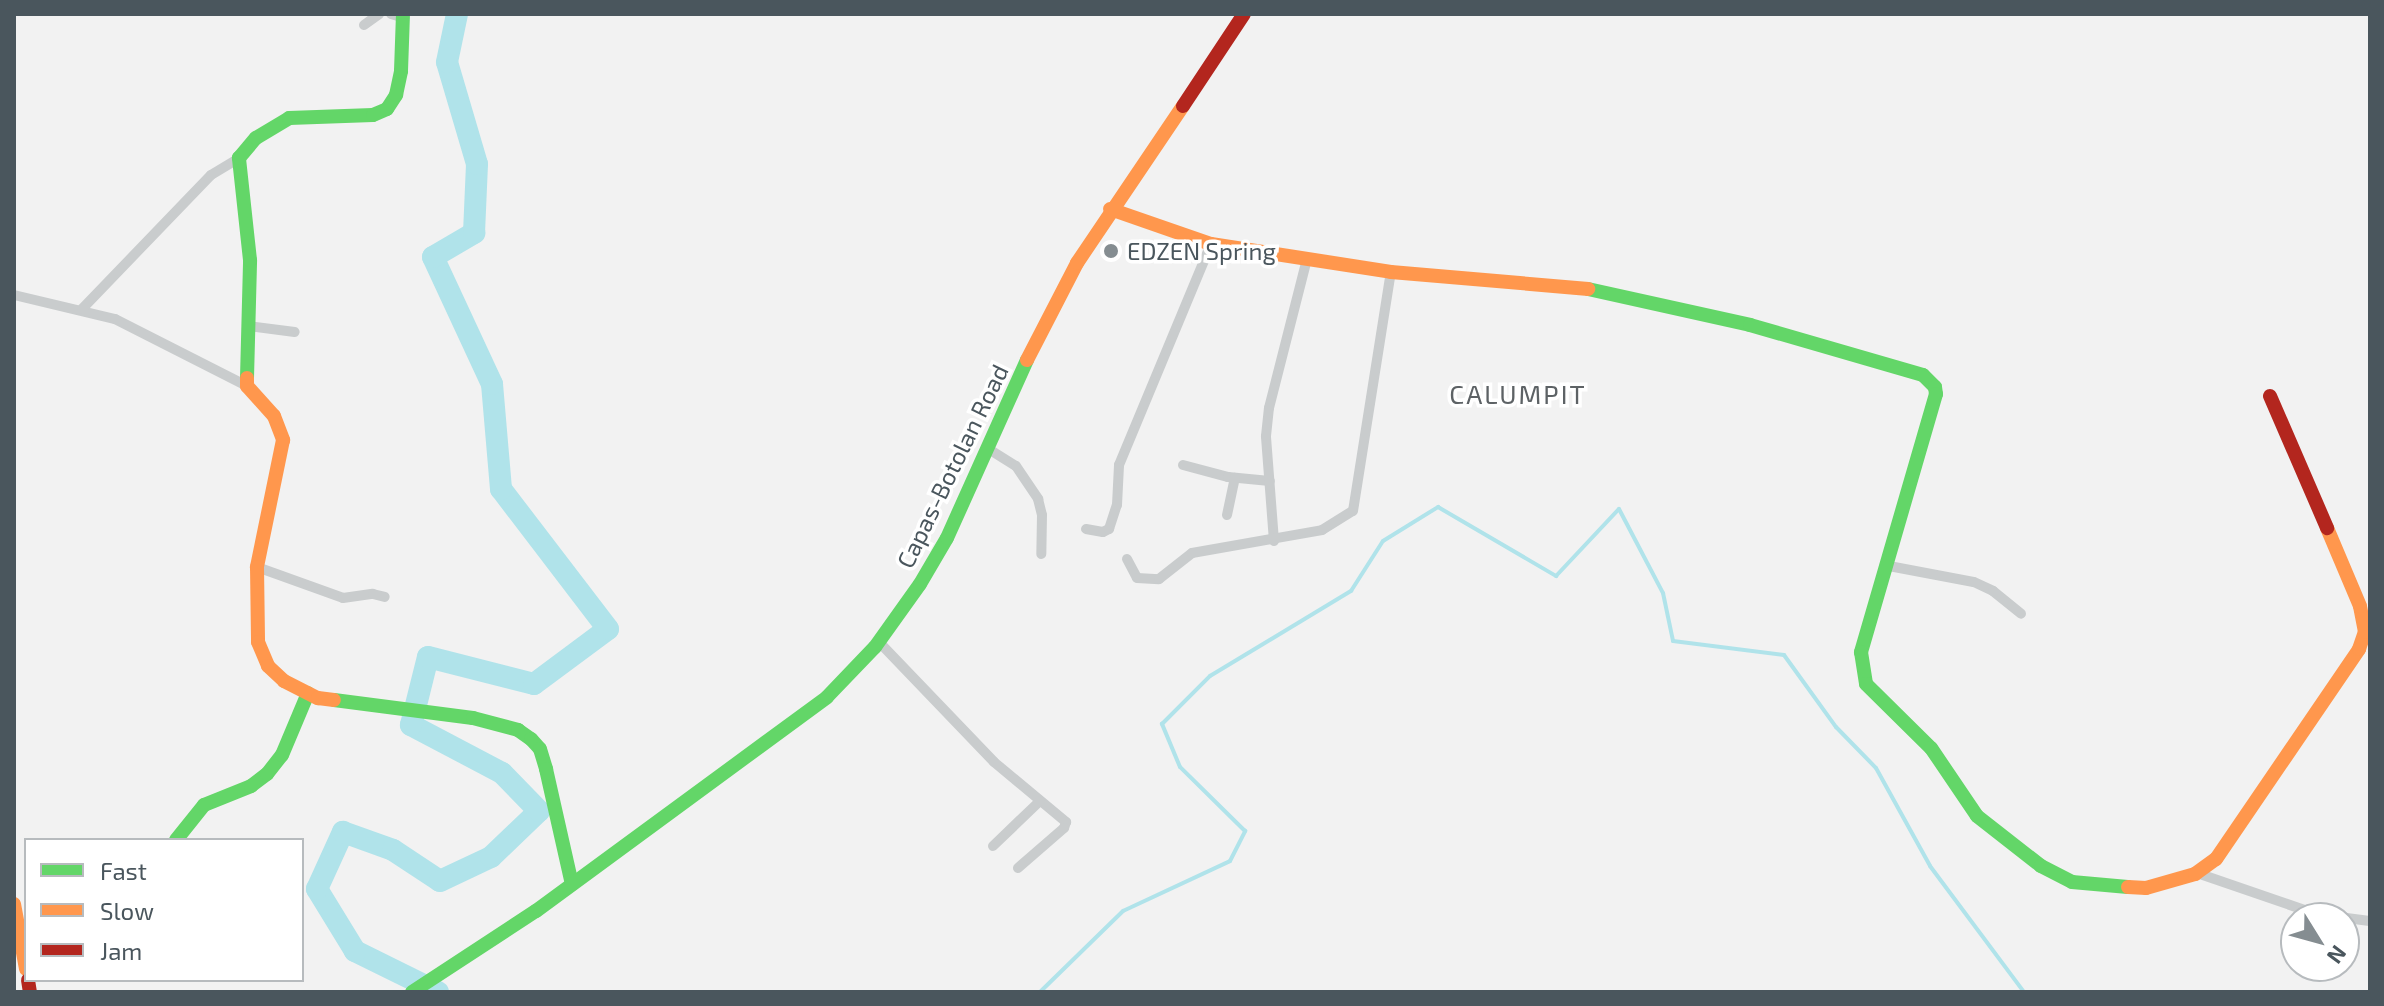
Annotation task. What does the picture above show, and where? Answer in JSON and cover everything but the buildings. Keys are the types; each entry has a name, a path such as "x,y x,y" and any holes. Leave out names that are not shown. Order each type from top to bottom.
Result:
{"street":[{"path":"364,25 379,14"},
{"name":"Capas-Botolan Road","path":"412,992 572,884 827,697 879,642 947,538 1038,337 1110,209 1244,14"},
{"path":"82,309 211,175 239,158 256,138 289,118 373,115 387,109 396,95 401,71 399,15"},
{"path":"239,158 250,260 247,386"},
{"path":"1110,209 1211,244 1391,272 1584,288 1750,325 1923,375 1935,387 1936,394 1889,566 1861,652 1861,668 1866,684 1931,748 1977,816 2041,866 2072,882 2146,888 2197,873 2232,840 2359,649 2365,632 2360,606 2270,396"},
{"path":"1086,529 1103,532 1109,529 1117,505 1119,465 1211,244"},
{"path":"1274,541 1269,408 1307,259"},
{"path":"1127,559 1137,578 1159,579 1192,553 1274,541 1322,530 1347,516 1357,505 1391,272"},
{"path":"14,295 115,319 247,386 274,416 283,440 257,567 256,628 263,656 284,681 330,701 422,712 518,730 540,749 572,884"},
{"path":"248,326 295,332"},
{"path":"987,448 1016,466 1038,499 1042,515 1041,554"},
{"path":"1183,465 1235,478 1270,481"},
{"path":"1227,515 1235,478"},
{"path":"1889,566 1984,586 2021,614"},
{"path":"257,567 343,598 373,594 385,597"},
{"path":"879,642 994,762 1066,825 1018,868"},
{"path":"178,838 204,805 251,786 267,774 282,755 308,693"},
{"path":"993,846 1040,801"},
{"path":"2197,873 2316,914 2370,921"},
{"path":"14,904 24,955"}],"waterway":[{"path":"438,992 355,951 317,889 343,832 393,850 440,881 491,857 539,811 502,773 411,725 428,657 534,684 608,629 501,489 492,384 433,257 474,233 477,164 447,62 457,14"},
{"path":"1040,992 1123,911 1230,861 1245,831 1180,767 1162,724 1210,676 1351,591 1383,541 1438,507 1556,576 1619,509 1663,593 1673,641 1784,655 1836,727 1876,768 1930,866 2024,992"}],"traffic: fast":[{"path":"247,378 250,260 239,158 256,138 289,118 373,115 387,109 396,95 401,71 403,14"},
{"path":"1588,289 1750,325 1923,375 1935,387 1936,394 1861,652 1866,684 1931,748 1977,816 2041,866 2072,882 2128,887"},
{"path":"412,992 536,911 827,697 875,647 920,584 947,538 1027,360"},
{"path":"178,838 204,805 251,786 267,774 282,755 308,693"},
{"path":"334,700 473,718 518,730 531,739 540,749 546,769 572,884"}],"traffic: slow":[{"path":"1027,360 1077,263 1183,106"},
{"path":"1110,209 1211,244 1391,272 1588,289"},
{"path":"247,378 247,386 274,416 283,440 257,567 258,642 268,666 284,681 318,698 334,700"},
{"path":"2128,887 2146,888 2195,874 2216,859 2359,649 2365,632 2360,606 2327,528"},
{"path":"14,904 24,958"}],"traffic: jam":[{"path":"1183,106 1244,14"},
{"path":"2270,396 2327,528"},
{"path":"28,982 30,992"}],"place":[{"name":"EDZEN Spring","path":"1111,251"}],"district":[{"name":"CALUMPIT","path":"1518,394"}]}
